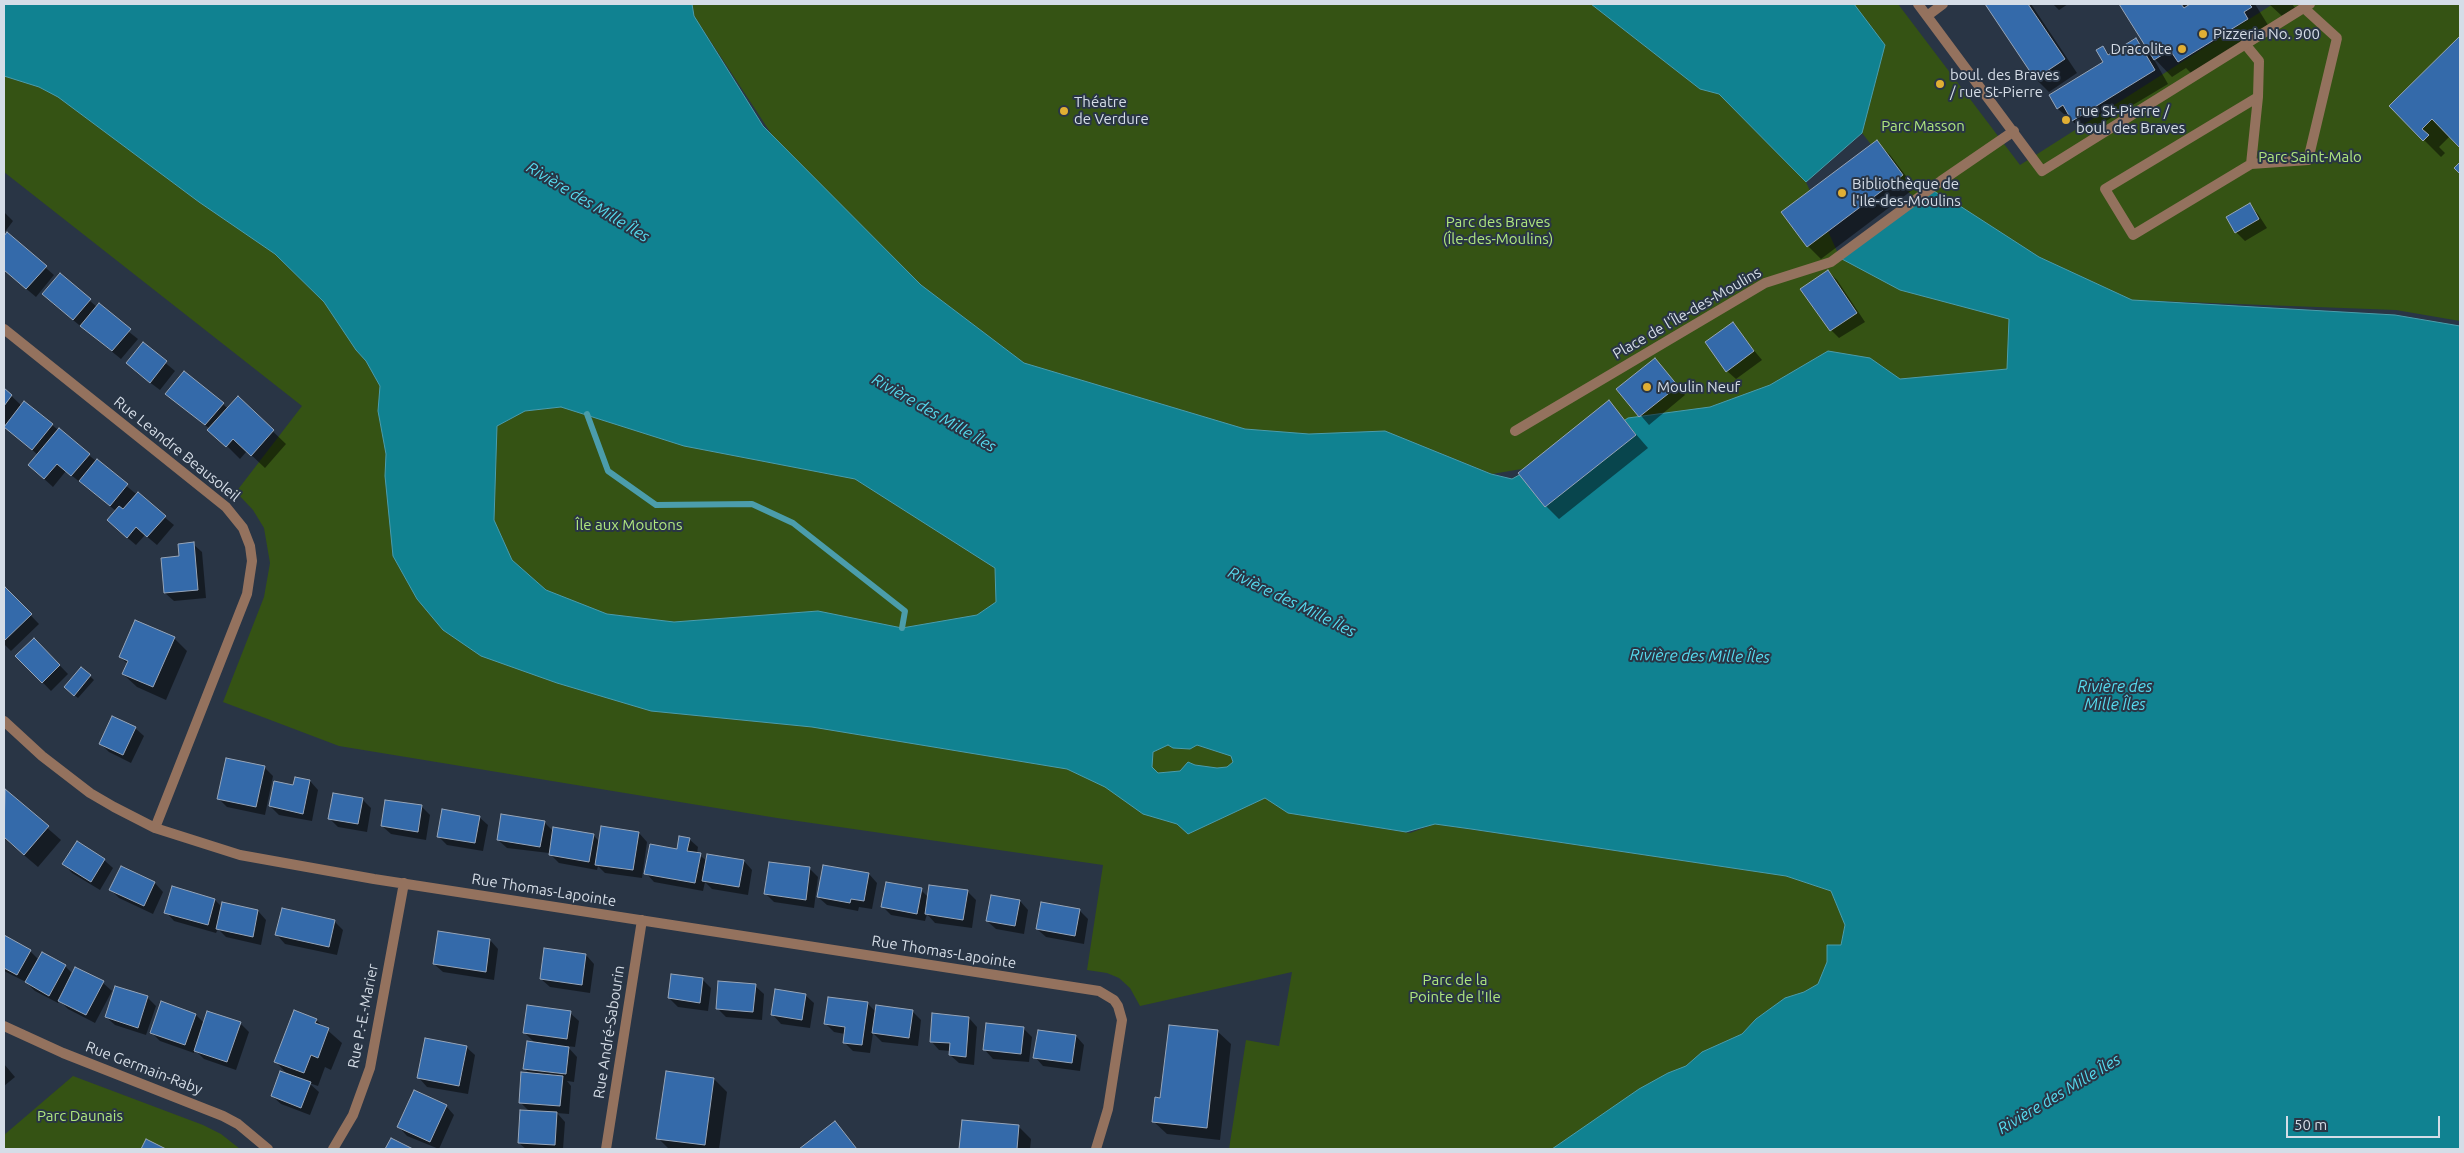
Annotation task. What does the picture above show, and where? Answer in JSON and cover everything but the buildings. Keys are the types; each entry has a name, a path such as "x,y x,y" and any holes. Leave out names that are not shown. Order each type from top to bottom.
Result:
{"street":[{"path":"1918,4 2042,171 2307,6 2337,38 2308,160 2251,164 2133,235 2105,189 2258,97"},
{"path":"1927,16 1943,4"},
{"path":"2245,44 2259,62 2258,97 2251,164"},
{"name":"Place de l'Île-des-Moulins","path":"1515,431 1765,283 1831,262 2014,131"},
{"name":"Rue Leandre Beausoleil","path":"4,329 226,507 243,528 250,546 252,562 247,594 155,828"},
{"name":"Rue Thomas-Lapointe","path":"4,721 42,756 90,793 136,820 155,828 240,855 404,883 1099,991 1114,1000 1122,1020 1108,1110 1096,1149"},
{"name":"Rue P.-E.-Marier","path":"333,1149 353,1115 370,1068 404,883"},
{"name":"Rue André-Sabourin","path":"606,1149 642,920"},
{"name":"Rue Germain-Raby","path":"4,1026 62,1053 223,1116 238,1124 268,1149"}],"green space":[{"name":"Parc des Braves (Île-des-Moulins)","path":"692,4 1591,4 1700,89 1719,94 1806,182 1840,258 1900,290 2009,319 2008,369 1900,379 1870,358 1828,351 1770,385 1710,407 1628,418 1563,462 1492,474 1385,431 1309,434 1245,429 1024,363 921,285 780,147 694,16"},
{"name":"Parc Saint-Malo","path":"1854,4 1898,4 2020,165 2273,4 2460,4 2460,321 2396,310 2132,300 2039,257 1966,210 1915,200 1862,133 1885,45"},
{"name":"Parc de la Pointe de l'Ile","path":"4,76 39,87 58,97 199,202 275,254 324,302 356,350 366,361 380,386 378,411 386,454 385,476 393,556 417,599 443,630 481,656 557,683 651,711 812,727 1067,769 1106,787 1143,814 1177,824 1188,834 1265,798 1288,813 1410,833 1435,824 1786,876 1831,891 1845,925 1841,945 1827,945 1827,962 1818,984 1804,992 1785,998 1756,1019 1742,1034 1702,1052 1686,1066 1668,1073 1552,1149 1229,1149 1246,1040 1279,1046 1292,972 1140,1006 1130,988 1119,978 1107,973 1087,970 1103,865 777,818 339,746 223,702 264,597 270,563 264,528 253,510 236,492 302,406 4,172"},
{"name":"Île aux Moutons","path":"561,407 684,446 855,479 995,568 996,602 977,615 902,628 818,611 674,622 607,614 546,590 512,560 494,520 497,426 525,411"},
{"path":"1168,745 1173,748 1190,749 1196,745 1231,756 1233,762 1228,767 1217,768 1195,765 1188,762 1180,771 1158,773 1152,767 1153,752"},
{"name":"Parc Daunais","path":"73,1076 203,1125 221,1134 240,1149 4,1149 4,1135"}],"water":[{"name":"Rivière des Mille Îles","path":"4,4 692,4 694,16 763,126 921,285 1024,363 1245,429 1309,434 1385,431 1491,474 1512,479 1530,469 1563,462 1628,418 1710,407 1770,385 1828,351 1870,358 1900,379 2007,369 2009,319 1900,290 1840,258 1930,189 2039,257 2132,300 2395,315 2460,326 2460,1149 1552,1149 1639,1089 1668,1073 1686,1066 1702,1052 1742,1034 1756,1019 1785,998 1804,992 1818,984 1827,962 1827,945 1841,945 1845,925 1831,891 1786,876 1471,829 1435,824 1406,832 1288,813 1265,798 1188,834 1177,824 1143,814 1105,787 1067,769 812,727 651,711 557,683 481,656 443,630 417,599 393,556 385,476 386,454 378,411 380,386 366,361 356,350 324,302 275,254 199,202 58,97 39,87 4,76","holes":["561,407 684,446 855,479 995,568 996,602 977,615 902,628 818,611 674,622 607,614 546,590 512,560 494,520 497,426 525,411","1168,745 1173,748 1190,749 1197,745 1231,756 1233,762 1227,767 1217,768 1195,765 1188,762 1180,771 1158,773 1152,767 1153,752"]},
{"path":"1591,4 1854,4 1885,45 1862,133 1806,182 1719,94 1700,89"}],"waterway":[{"path":"587,414 608,471 656,505 752,504 793,523 905,611 902,628"}],"place":[{"name":"Pizzeria No. 900","path":"2203,34"},
{"name":"Dracolite","path":"2182,49"},
{"name":"boul. des Braves / rue St-Pierre","path":"1940,84"},
{"name":"Théatre de Verdure","path":"1064,111"},
{"name":"rue St-Pierre / boul. des Braves","path":"2066,120"},
{"name":"Bibliothèque de l'Ile-des-Moulins","path":"1842,193"},
{"name":"Moulin Neuf","path":"1647,387"}],"park label":[{"name":"Parc Masson","path":"1923,126"}]}
